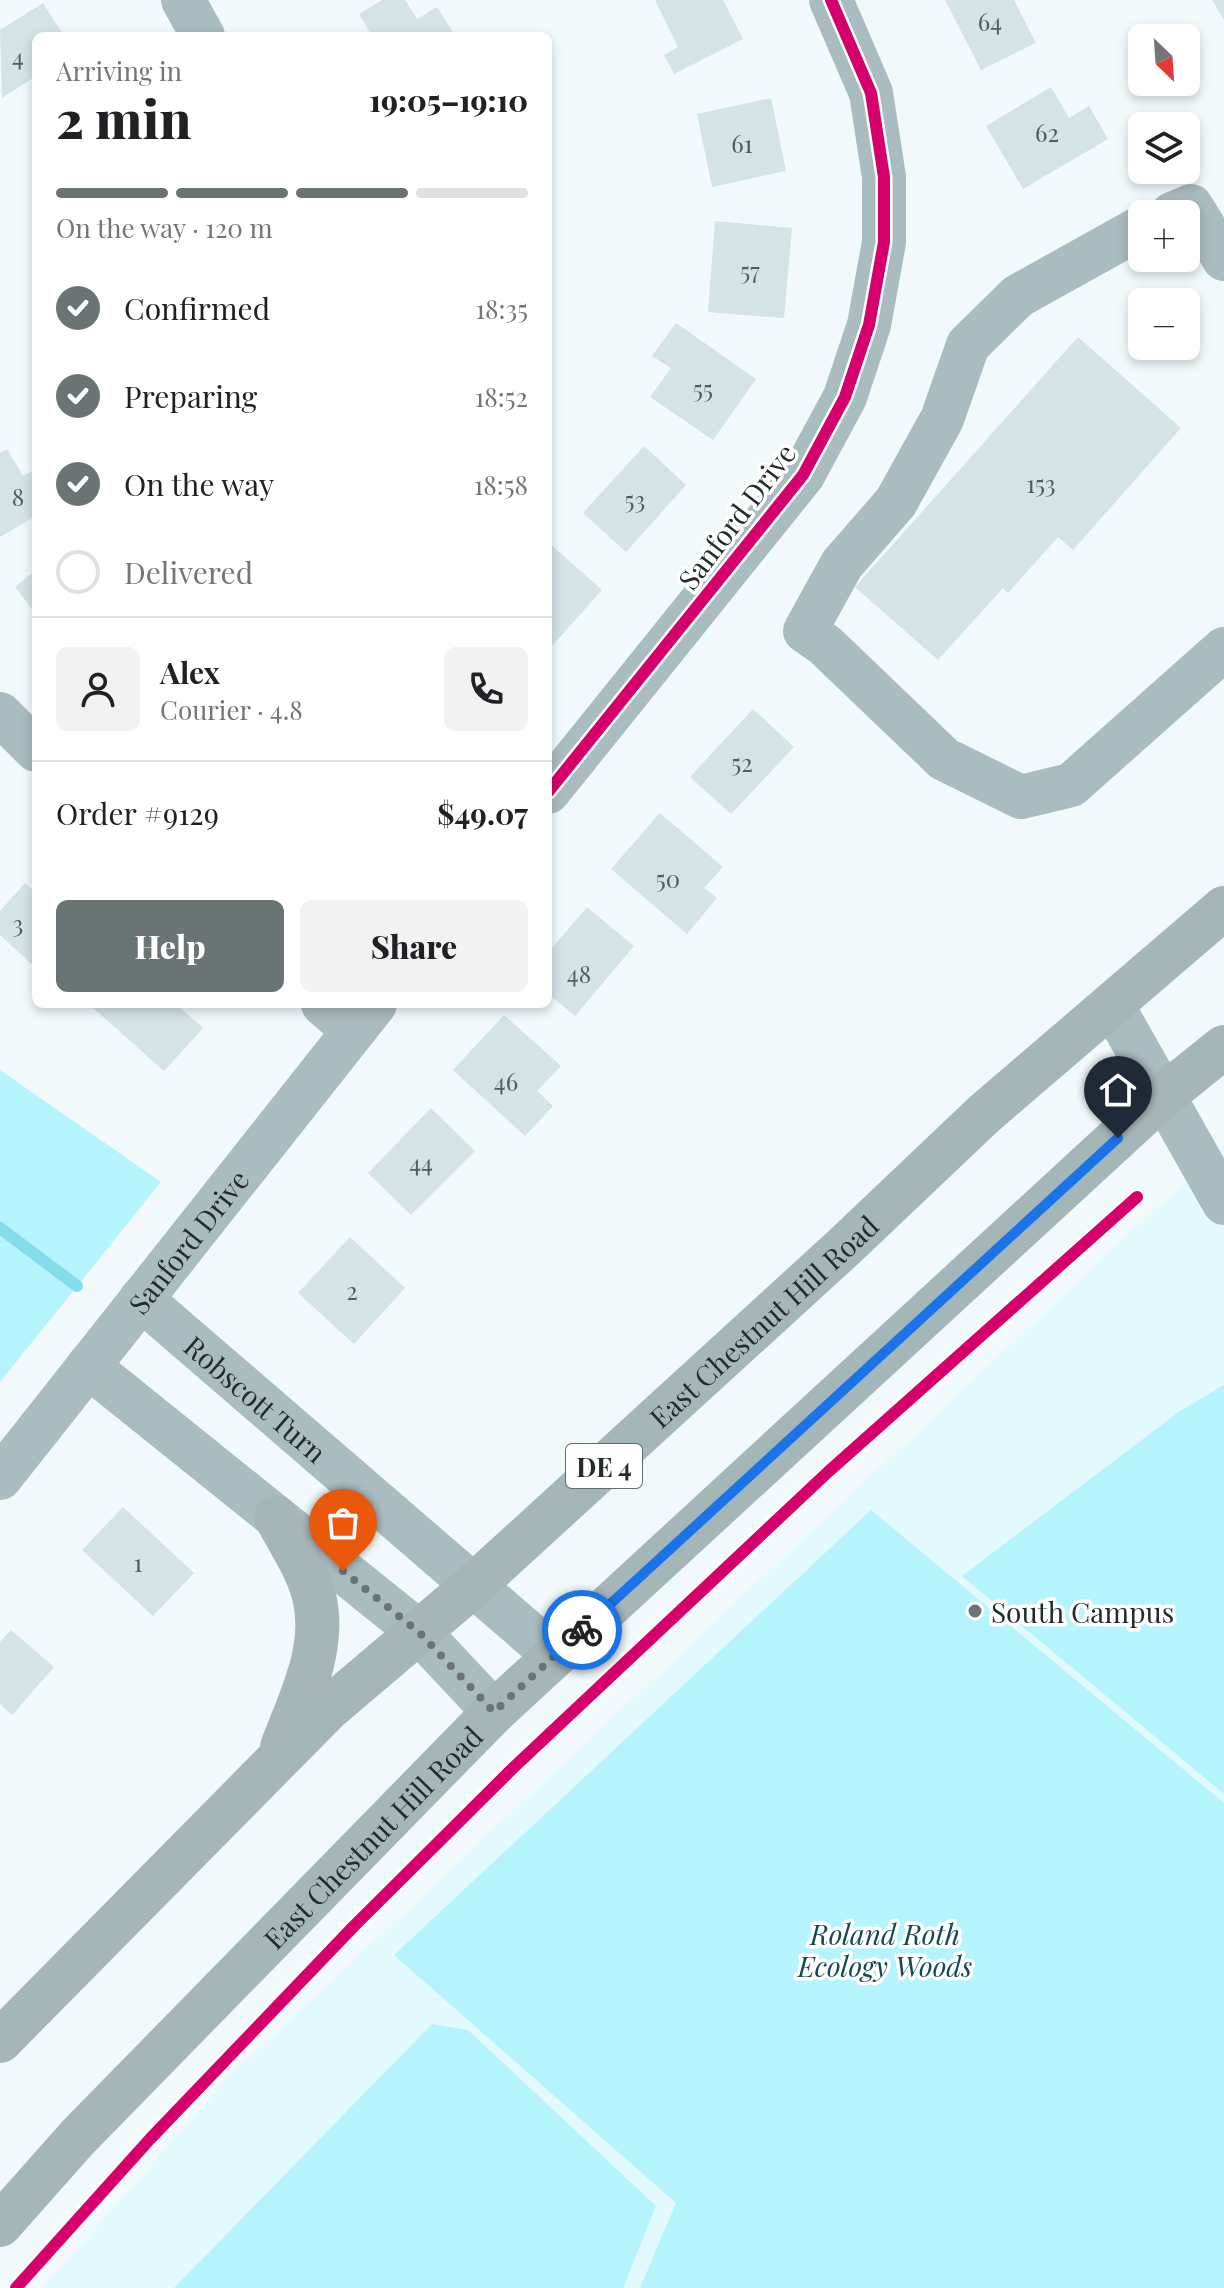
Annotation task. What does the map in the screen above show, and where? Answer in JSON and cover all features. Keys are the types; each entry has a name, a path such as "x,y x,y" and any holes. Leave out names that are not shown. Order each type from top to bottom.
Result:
{"main road":[{"name":"East Chestnut Hill Road","path":"0,2041 328,1709 474,1585 845,1246 984,1114 1224,908"},
{"name":"East Chestnut Hill Road","path":"0,2225 78,2137 494,1712 1163,1096 1224,1047"},
{"path":"276,1517 302,1565 314,1597 318,1637 309,1676 276,1763"}],"street":[{"path":"183,0 201,32"},
{"name":"Sanford Drive","path":"552,787 803,475 845,397 869,325 884,242 884,177 871,93 831,0"},
{"path":"1200,220 1224,259"},
{"path":"1128,235 1018,296 968,345 942,419 896,502 842,564 805,631 825,645 944,759 1021,797 1071,785 1224,649"},
{"path":"0,714 32,746"},
{"path":"1112,1005 1224,1203"},
{"name":"Sanford Drive","path":"0,1478 141,1299 350,1013"},
{"name":"Robscott Turn","path":"141,1299 554,1655"},
{"path":"88,1366 420,1633 494,1712"}],"shaded area":[{"name":"Roland Roth Ecology Woods","path":"1224,1145 1224,2288 43,2288 229,2077"}],"green space":[{"path":"0,1070 161,1182 0,1382"},
{"path":"1224,1385 1224,1794 962,1576 1180,1411"},
{"name":"Roland Roth Ecology Woods","path":"871,1510 1224,1803 1224,2288 640,2288 676,2203 394,1955"},
{"path":"432,2024 468,2030 656,2206 623,2288 174,2288"}],"building":[{"path":"382,0 405,0 417,19 437,7 453,32 370,32 359,14"},
{"path":"655,0 723,0 743,39 674,74 664,55 678,47"},
{"path":"945,0 1014,0 1036,43 981,70"},
{"path":"1212,0 1224,0 1224,20"},
{"path":"43,3 61,32 32,32 32,79 2,98 0,30"},
{"path":"1051,87 1069,118 1089,106 1108,139 1023,189 986,126"},
{"path":"771,98 786,171 712,187 697,114"},
{"path":"715,221 792,228 784,318 708,312"},
{"path":"676,323 756,379 713,440 650,397 671,368 652,356"},
{"path":"1078,337 1181,428 1073,550 1058,537 1008,593 1003,588 938,660 855,587"},
{"path":"644,446 686,485 626,552 583,513"},
{"path":"7,449 23,476 32,471 32,518 0,537 0,453"},
{"path":"552,546 602,590 552,646"},
{"path":"32,573 32,609 15,587"},
{"path":"753,709 794,747 731,814 690,777"},
{"path":"660,813 723,867 704,888 717,898 687,934 611,869"},
{"path":"25,883 32,889 32,964 0,935 0,911"},
{"path":"587,907 634,946 575,1016 552,997 552,948"},
{"path":"93,1008 180,1008 203,1028 164,1071"},
{"path":"504,1015 561,1066 537,1091 553,1106 525,1136 453,1070"},
{"path":"431,1108 475,1151 411,1215 368,1173"},
{"path":"350,1237 405,1288 354,1344 298,1293"},
{"path":"123,1507 194,1573 153,1616 82,1550"},
{"path":"11,1630 54,1667 12,1715 0,1704 0,1642"}],"waterway":[{"path":"0,1228 77,1286"}],"cycle path":[{"path":"552,787 803,475 845,397 869,325 884,242 884,177 871,93 831,0"},
{"path":"16,2288 150,2139 354,1926 511,1770 828,1472 1137,1197"}],"way so far":[{"path":"343,1571 420,1633 494,1712 582,1630"}],"place":[{"name":"South Campus","path":"975,1611"}],"route":[{"path":"582,1630 1118,1138"}]}
